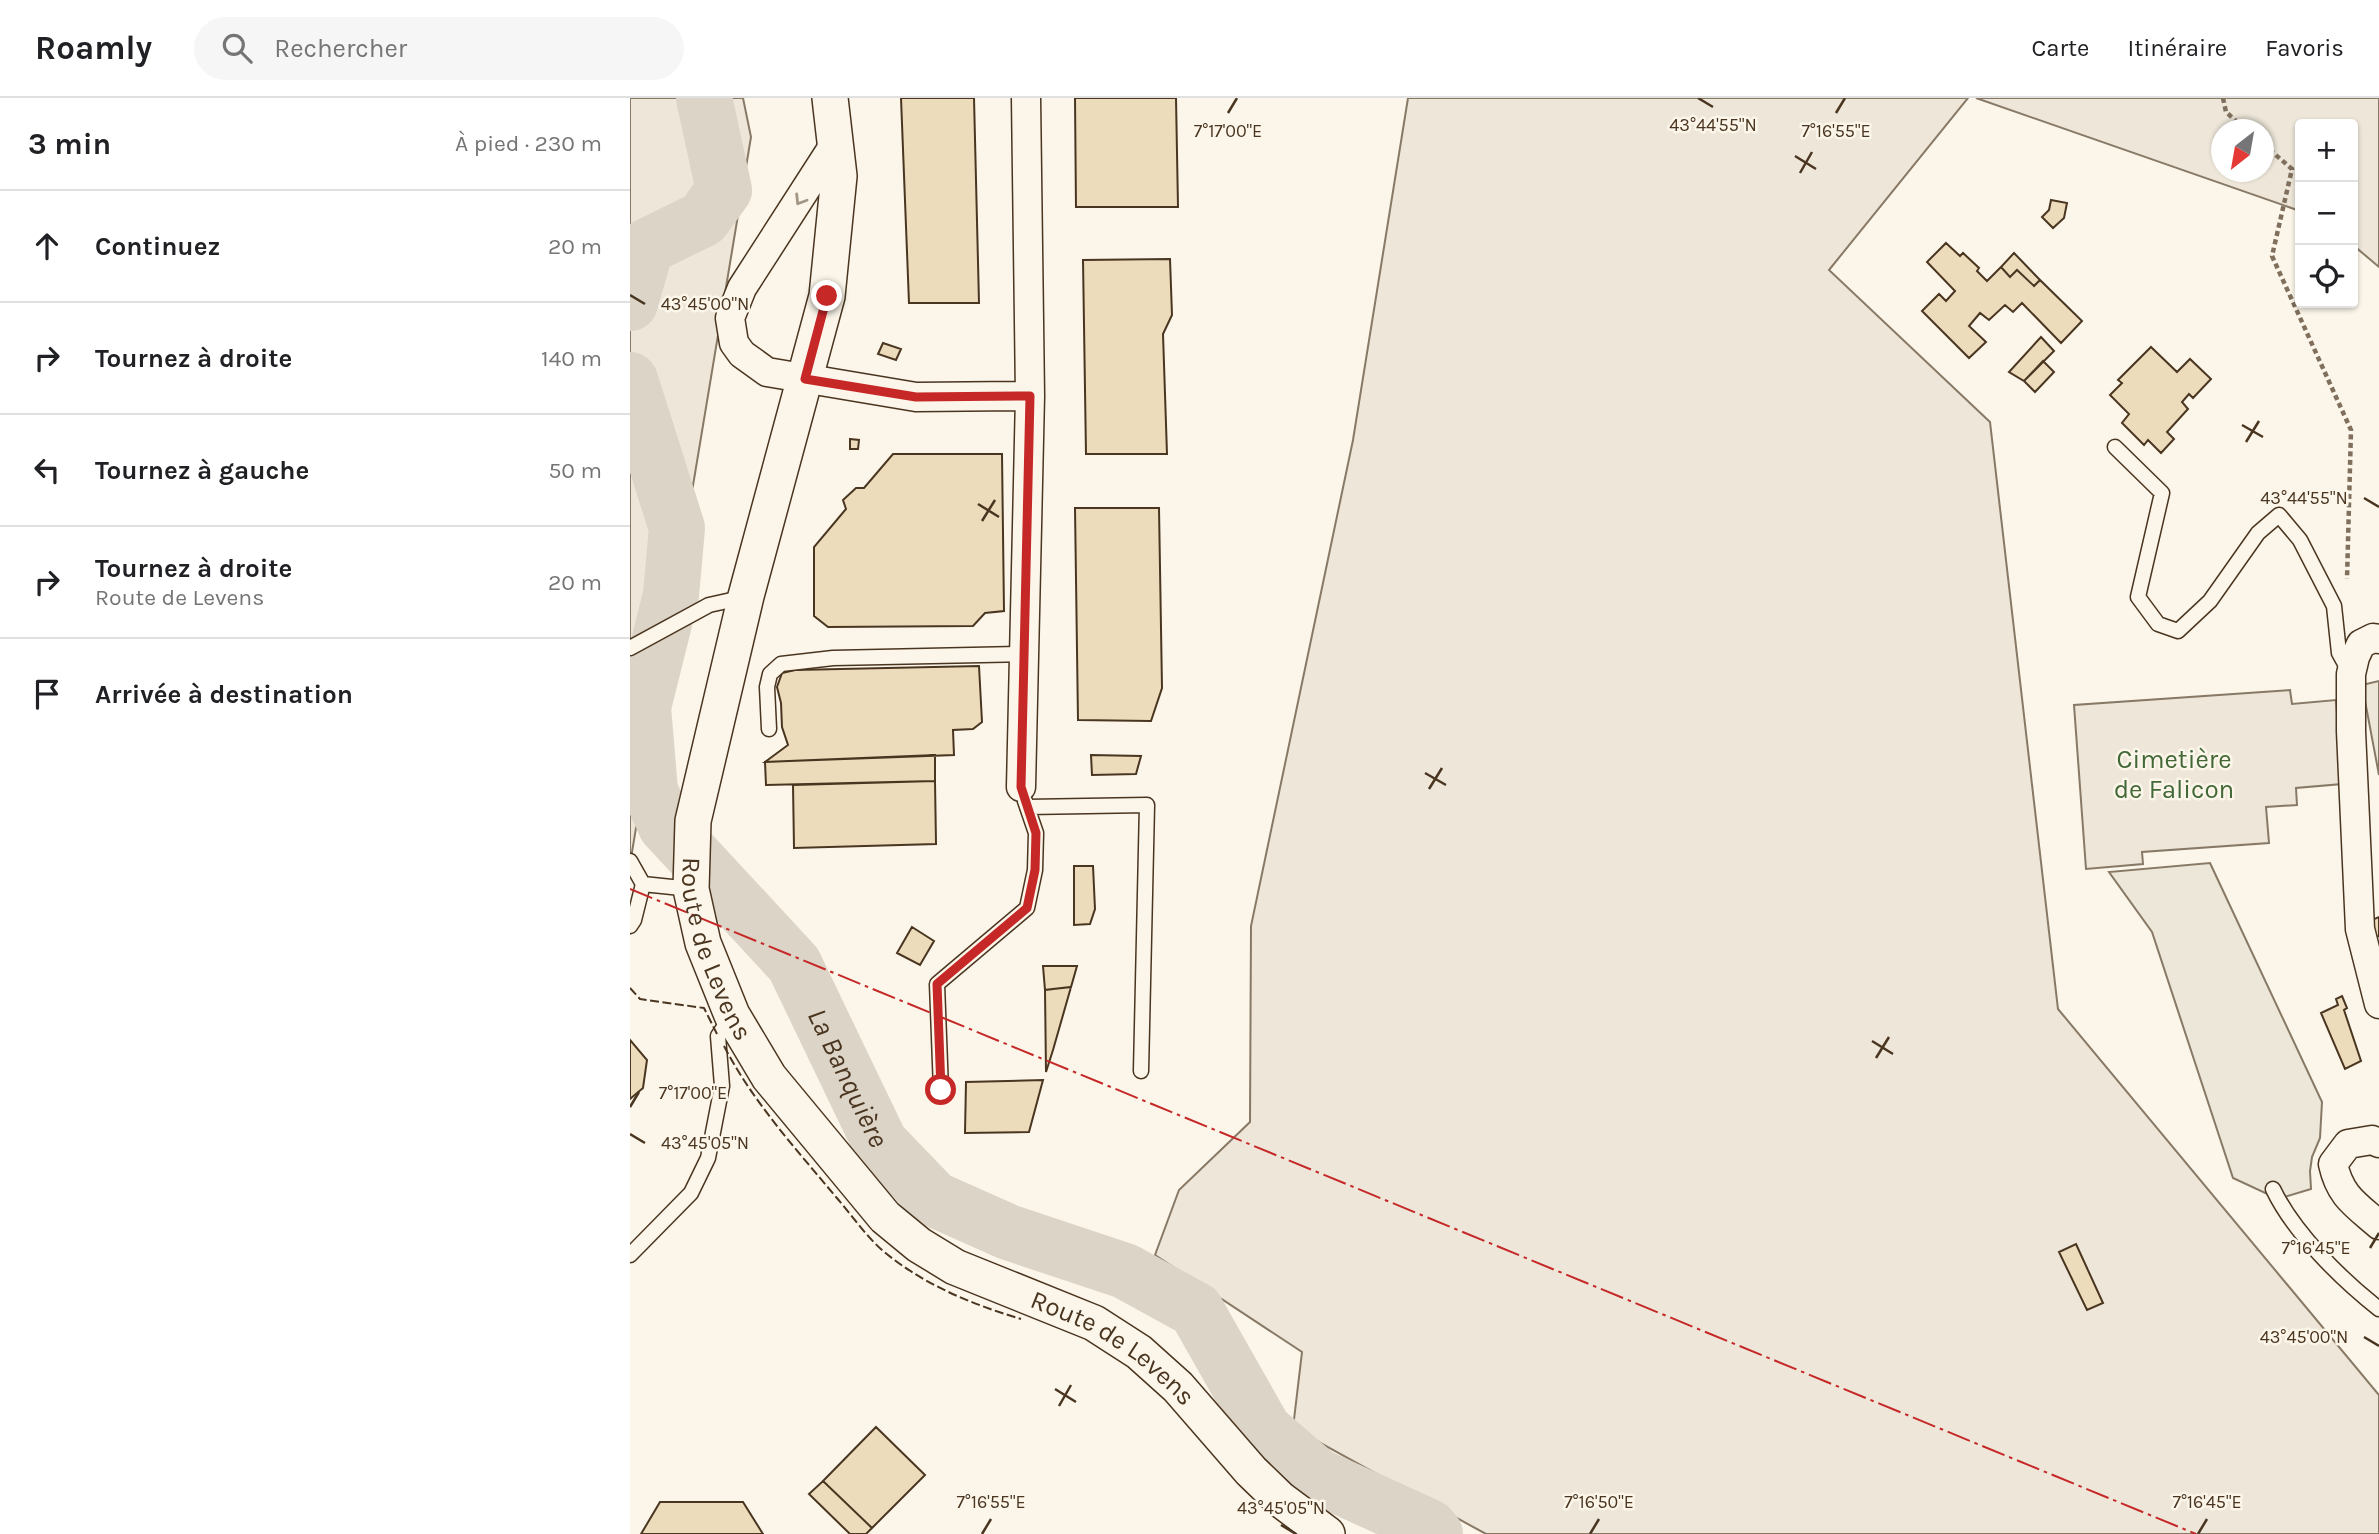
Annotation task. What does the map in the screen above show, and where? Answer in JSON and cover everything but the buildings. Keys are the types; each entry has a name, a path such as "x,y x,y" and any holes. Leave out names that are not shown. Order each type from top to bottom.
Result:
{"street":[{"name":"Route de Levens","path":"830,98 839,176 827,296 746,596 694,821 691,889 702,943 732,1015 769,1077 885,1217 919,1245 955,1267 1094,1323 1139,1352 1178,1387 1251,1471 1280,1499 1327,1534"},
{"path":"1024,797 1024,654 1030,396 1026,98"},
{"path":"836,142 742,288 730,318 734,343 742,354 767,372 916,397 1030,396"},
{"path":"2379,639 2373,638 2361,644 2351,674 2360,929 2379,1004"},
{"path":"2379,1143 2372,1140 2348,1144 2333,1164 2344,1195 2379,1225"}],"lane":[{"path":"2115,447 2162,493 2138,597 2158,624 2178,631 2210,601 2258,533 2279,515 2300,540 2333,607 2339,653 2351,674"},
{"path":"630,648 709,605 746,596"},
{"path":"769,729 769,674 781,664 833,658 1024,654"},
{"path":"941,1090 937,984 1027,908 1035,870 1036,833 1024,797 1147,805 1141,1071"},
{"path":"630,861 642,891 630,926"},
{"path":"642,891 691,889"},
{"path":"630,1255 691,1193 708,1158 722,1086 718,1036 732,1015"},
{"path":"2273,1189 2286,1213 2347,1284 2379,1309"}],"path":[{"path":"2223,98 2226,112 2234,119"},
{"path":"2274,153 2292,169 2272,256 2351,430 2348,577 2333,607"}],"green space":[{"path":"630,98 743,98 751,137 630,864"},
{"path":"1408,98 1968,98 1829,270 1990,422 2058,1009 2379,1395 2379,1534 1486,1534 1293,1428 1302,1352 1155,1255 1179,1190 1250,1122 1251,926 1353,440"},
{"path":"1976,98 2379,98 2379,267 2358,249 2358,119 2295,119 2295,209 2217,182 2274,182 2274,119 2211,119 2211,180"},
{"name":"Cimetière de Falicon","path":"2290,690 2292,704 2336,700 2342,784 2296,788 2297,805 2266,807 2269,843 2142,852 2143,864 2086,869 2074,705"}],"shaded area":[{"path":"2379,681 2379,775 2362,685"},
{"path":"2210,863 2322,1102 2320,1138 2312,1157 2310,1171 2311,1189 2278,1199 2233,1178 2152,932 2109,872"}],"waterway":[{"name":"La Banquière","path":"630,303 646,247 703,219 724,190 704,98"},
{"name":"La Banquière","path":"630,380 677,528 671,595 643,707 650,791 666,826 794,964 880,1143 934,1199 1008,1232 1125,1271 1196,1310 1264,1430 1317,1476 1429,1527 1435,1534"}],"fence":[{"path":"630,988 640,999 704,1008 717,1034"},
{"path":"724,1046 735,1067 776,1124 882,1250 914,1273 948,1292 1021,1319"}],"power":[{"path":"630,889 2196,1534"}],"route":[{"path":"827,296 805,379 916,397 1030,396 1021,787 1036,833 1035,870 1027,908 937,984 941,1090"}]}
